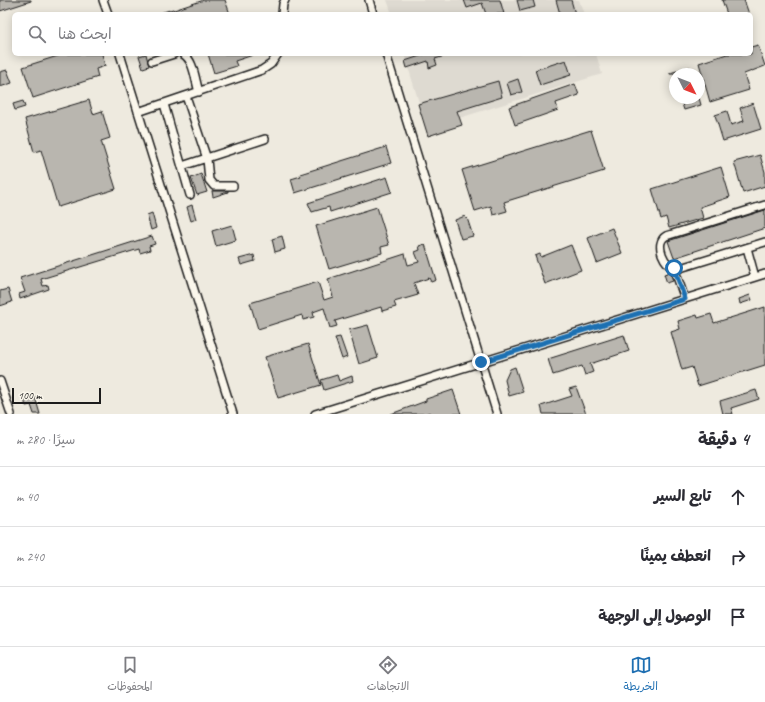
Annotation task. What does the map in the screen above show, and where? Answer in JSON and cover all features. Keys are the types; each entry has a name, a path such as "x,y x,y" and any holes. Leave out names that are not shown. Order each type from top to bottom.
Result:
{"street":[{"path":"103,0 107,12"},
{"path":"282,12 285,0"},
{"path":"369,0 372,12"},
{"path":"121,56 233,414"},
{"path":"152,61 168,56"},
{"path":"186,56 190,62 199,92"},
{"path":"138,112 199,92 267,67 275,60 277,56"},
{"path":"387,56 497,414"},
{"path":"186,96 207,159 208,177 212,183 218,186 233,186"},
{"path":"164,104 190,195"},
{"path":"182,166 265,139"},
{"path":"765,205 665,236 661,242 661,246 666,262 670,267 680,268 765,242"},
{"path":"747,248 755,277"},
{"path":"674,268 685,299"},
{"path":"314,414 765,274"},
{"path":"0,381 10,414"}],"shaded area":[{"path":"387,0 579,0 583,12 391,12"},
{"path":"405,56 597,56 602,74 427,128"}],"building":[{"path":"0,0 31,0 31,1 0,11"},
{"path":"204,0 225,0 229,12 163,12"},
{"path":"464,0 500,0 503,12 485,12 482,3 467,8"},
{"path":"517,0 533,0 535,7 520,11"},
{"path":"556,0 571,0 574,12 559,12"},
{"path":"722,0 744,0 748,12 726,12"},
{"path":"758,45 765,66 744,74 749,90 710,102 705,84 705,68 700,68 699,63 721,56 753,56 753,46"},
{"path":"58,56 102,56 105,66 96,69 98,77 33,98 23,67"},
{"path":"139,56 146,56 149,66 143,68"},
{"path":"209,56 250,56 235,61 237,66 214,73"},
{"path":"420,56 445,56 435,59 437,65 429,68 428,61 407,68 405,61"},
{"path":"566,60 571,75 540,85 535,70"},
{"path":"7,70 12,83 0,87 0,72"},
{"path":"518,79 522,92 511,95 507,83"},
{"path":"498,81 502,97 457,111 462,125 428,136 418,104"},
{"path":"575,84 579,95 556,103 558,110 515,125 509,107"},
{"path":"89,100 93,114 102,111 110,138 101,141 116,189 58,207 41,150 34,152 25,119"},
{"path":"23,101 25,107 15,110 13,104"},
{"path":"753,103 761,129 723,141 715,115 727,111 731,125 744,121 740,108"},
{"path":"682,104 701,104 701,105 684,110"},
{"path":"591,130 604,171 504,202 507,211 493,215 491,206 475,211 462,170"},
{"path":"386,147 391,163 295,193 291,179 301,176 300,174"},
{"path":"760,155 765,172 765,186 743,193 734,162"},
{"path":"721,167 730,197 700,207 703,218 669,228 666,217 661,219 652,189"},
{"path":"201,174 207,192 197,195 191,178"},
{"path":"387,177 392,192 330,212 329,207 312,212 308,203"},
{"path":"212,191 228,191 228,192 213,197"},
{"path":"192,205 196,219 191,221 187,207"},
{"path":"377,207 389,245 381,247 382,253 329,269 316,226"},
{"path":"765,210 765,228 674,258 668,241"},
{"path":"152,213 156,228 151,230 147,215"},
{"path":"465,216 473,236 461,239 455,220"},
{"path":"232,225 236,240 216,246 212,231"},
{"path":"612,228 622,253 597,263 588,238"},
{"path":"152,236 155,244 149,246 150,250 140,253 139,249 41,279 43,286 48,285 49,289 20,299 19,294 25,292 20,278"},
{"path":"282,236 285,249 275,252 272,239"},
{"path":"425,244 436,280 431,282 429,278 414,283 418,295 394,302 396,307 382,311 381,307 335,321 337,326 330,328 324,308 313,312 314,317 303,320 302,315 258,329 250,303 318,282 324,300 333,297 328,279 405,254 408,265 419,262 415,252 420,250 419,246"},
{"path":"571,245 581,270 545,284 535,256 540,254 541,257"},
{"path":"254,255 255,261 241,265 239,259"},
{"path":"670,272 673,281 667,283 664,274"},
{"path":"8,289 12,302 0,306 0,291"},
{"path":"750,295 752,300 740,304 739,299"},
{"path":"765,307 765,365 698,386 692,367 682,370 671,332 680,329 678,321 697,315 698,318 711,314 714,323"},
{"path":"368,325 378,358 359,364 349,330"},
{"path":"624,335 629,351 590,364 593,372 585,375 582,366 553,375 548,359"},
{"path":"340,337 347,357 342,359 335,338"},
{"path":"308,344 321,385 278,398 265,357"},
{"path":"515,367 523,392 509,396 505,380 510,369"},
{"path":"337,375 339,381 352,376 353,381 324,390 321,380"},
{"path":"576,387 586,414 543,414 541,406 572,396 569,389"},
{"path":"453,390 461,414 430,414 430,412 425,414 391,414 426,401 426,399"},
{"path":"756,390 759,399 731,408 733,414 723,414 720,401"},
{"path":"35,397 40,414 34,414 31,405 26,406 24,400"}],"route":[{"path":"481,362 685,299 674,268"}]}
